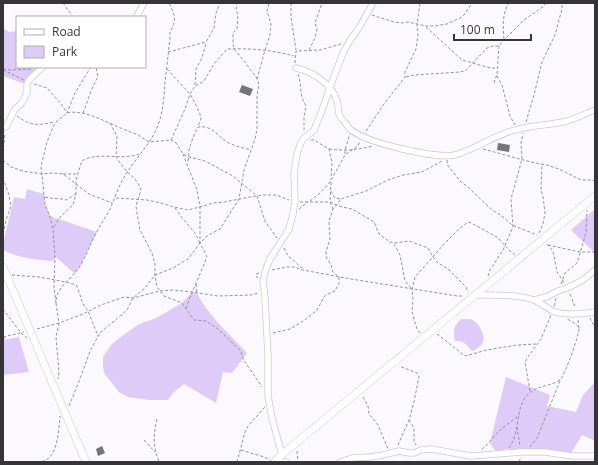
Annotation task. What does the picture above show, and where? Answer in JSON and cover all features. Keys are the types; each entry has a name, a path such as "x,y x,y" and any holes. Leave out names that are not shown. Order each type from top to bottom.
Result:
{"street":[{"path":"137,16 144,3"},
{"path":"276,460 269,399 264,281 265,272 270,260 289,229 295,202 294,178 297,154 303,140 314,130 349,42 360,26 372,3"},
{"path":"5,127 15,109 24,99 27,93 28,82 42,68"},
{"path":"296,68 323,81 330,88 338,102 340,116 350,129 381,144 430,154 447,156 454,155 517,129 569,121 595,110"},
{"path":"276,460 521,258 546,242 595,196"},
{"path":"534,300 546,297 567,288 583,280 595,270"},
{"path":"4,271 86,462"},
{"path":"476,295 503,295 534,300 556,312 578,314 595,312"},
{"path":"340,462 352,458 370,457 399,451 414,453 421,450 431,449 471,456 545,452 572,456 595,456"},
{"path":"276,460 286,462"}],"path":[{"path":"63,3 72,16"},
{"path":"56,303 56,296 59,291 75,274 80,266 115,198 120,184 156,130 164,105 166,69 170,39 169,33 174,23 174,12 169,3"},
{"path":"171,140 190,94 195,86 196,68 202,58 206,42 214,28 216,13 220,3"},
{"path":"66,416 91,349 100,333 127,310 133,298 145,288 155,275 173,268 188,259 207,236 220,229 240,199 244,170 257,128 257,95 259,84 244,60 234,49 233,33 237,29 238,22 236,3"},
{"path":"257,80 270,35 271,24 268,11 269,3"},
{"path":"291,3 291,17 296,51"},
{"path":"308,50 315,38 317,30 315,22 322,3"},
{"path":"293,214 319,194 330,182 345,155 358,146 380,110 405,77 405,72 416,49 420,3"},
{"path":"366,15 394,22 408,22 417,25 434,26 447,24 460,18 464,15 472,3"},
{"path":"504,40 504,12 509,3"},
{"path":"494,83 498,68 499,46 524,20 544,6 545,3"},
{"path":"488,276 512,227 511,199 522,159 521,143 524,128 534,96 542,62 554,35 562,9 562,3"},
{"path":"426,26 462,60 490,68 498,68"},
{"path":"168,52 206,42"},
{"path":"405,77 464,71 487,48 499,46"},
{"path":"195,86 204,81 214,64 227,49 265,50 295,56"},
{"path":"3,70 36,68"},
{"path":"58,379 59,373 56,337 59,323 54,280 56,257 53,229 45,204 41,166 46,142 53,127 56,122 67,113 75,93 90,68"},
{"path":"83,113 93,85 98,77 96,68"},
{"path":"166,69 190,94 200,114 201,119 195,132 187,162"},
{"path":"3,70 28,82 47,88 67,113"},
{"path":"497,74 502,85 510,116 517,129"},
{"path":"13,113 30,124 41,125 56,122"},
{"path":"67,113 83,113 98,118 138,135 149,142 171,140 176,143 187,162 197,190 200,208 200,243"},
{"path":"110,123 117,136 116,157 127,172 135,179 141,190 136,206 140,230 152,253 155,264 157,287 164,296 182,303 194,320 206,321 218,329 241,351 243,359 269,399 248,426 237,462"},
{"path":"198,127 202,126 214,130 228,142 251,150"},
{"path":"3,153 5,127"},
{"path":"345,155 350,129"},
{"path":"329,149 351,150 381,144"},
{"path":"476,147 547,165 559,169 580,180 595,181"},
{"path":"84,159 90,157 128,157 141,154"},
{"path":"183,154 205,161 233,176 257,196 265,221 281,243 288,256 303,270"},
{"path":"54,227 61,216 73,205 76,194 78,174 82,161 87,155"},
{"path":"331,191 335,198 341,199 366,191 388,180 404,175 422,172 446,158 448,166 461,182 492,210 512,225 538,236 543,224 545,213 544,196 541,190 542,164"},
{"path":"3,160 11,167 23,172 42,174 78,174"},
{"path":"63,174 89,194 112,203"},
{"path":"3,179 9,195 11,206 6,220 3,236"},
{"path":"44,197 66,200 76,194"},
{"path":"115,198 161,203 188,210 200,208 213,203 263,195 276,195 295,202 330,202 352,209 374,222 378,234 390,242 410,241 428,248 438,263 448,269 466,287 470,296 476,295"},
{"path":"339,277 333,272 326,257 326,252 330,239 330,221 333,209 341,199"},
{"path":"530,391 525,362 541,339 553,310 565,273 577,263 586,233 587,204"},
{"path":"174,207 183,220 195,232 207,257 188,300 186,310"},
{"path":"425,337 417,329 412,312 412,289 415,277 460,228 468,222 472,223 497,237 510,252 521,258"},
{"path":"546,242 580,252 595,252"},
{"path":"519,462 524,452 537,438 573,352 579,331 578,314 567,288 557,272 554,251 546,242"},
{"path":"394,243 400,255 405,280 412,289"},
{"path":"265,272 294,267 339,277 464,296"},
{"path":"4,271 76,285 98,336"},
{"path":"267,335 290,329 305,320 317,310 326,295 335,291 339,283 339,277"},
{"path":"196,283 197,293"},
{"path":"3,338 59,323 124,297 133,298 160,291 173,290 218,296 251,295 265,291"},
{"path":"3,309 26,338"},
{"path":"588,314 595,325"},
{"path":"567,319 579,328"},
{"path":"433,331 465,356 487,350 517,345 538,344"},
{"path":"392,364 419,374 409,420 393,452"},
{"path":"505,453 515,436 523,401 530,391 561,380"},
{"path":"359,392 368,406 369,414 378,425 393,452"},
{"path":"42,462 50,457 54,451 58,436 61,405"},
{"path":"481,450 495,435 519,414"},
{"path":"157,419 153,442 155,453 159,462"},
{"path":"409,420 414,428 414,441 421,450"},
{"path":"517,425 524,452"},
{"path":"144,440 155,453"},
{"path":"297,442 298,462"},
{"path":"240,450 276,460"},
{"path":"190,462 196,462"}],"green space":[{"path":"3,28 9,32 16,31 16,68 42,68 25,84 3,76"},
{"path":"27,189 44,194 45,204 50,216 97,232 75,274 56,257 53,261 34,259 21,257 3,250 3,244 14,197 25,199"},
{"path":"595,209 595,253 571,230"},
{"path":"192,292 197,293 213,317 247,353 232,373 223,372 216,403 184,384 173,393 168,400 150,400 128,397 119,392 104,373 103,357 111,345 139,324 156,318 182,303"},
{"path":"461,319 473,320 482,332 484,339 483,342 473,351 463,342 455,341 454,329 456,324"},
{"path":"19,337 29,372 3,375 3,340"},
{"path":"506,377 550,395 547,406 576,412 583,395 595,382 595,441 582,435 570,455 506,449 497,453 490,443"}],"building":[{"path":"242,85 253,89 250,96 239,92"},
{"path":"498,143 510,145 509,152 497,150"},
{"path":"102,446 105,453 98,456 96,449"}]}
